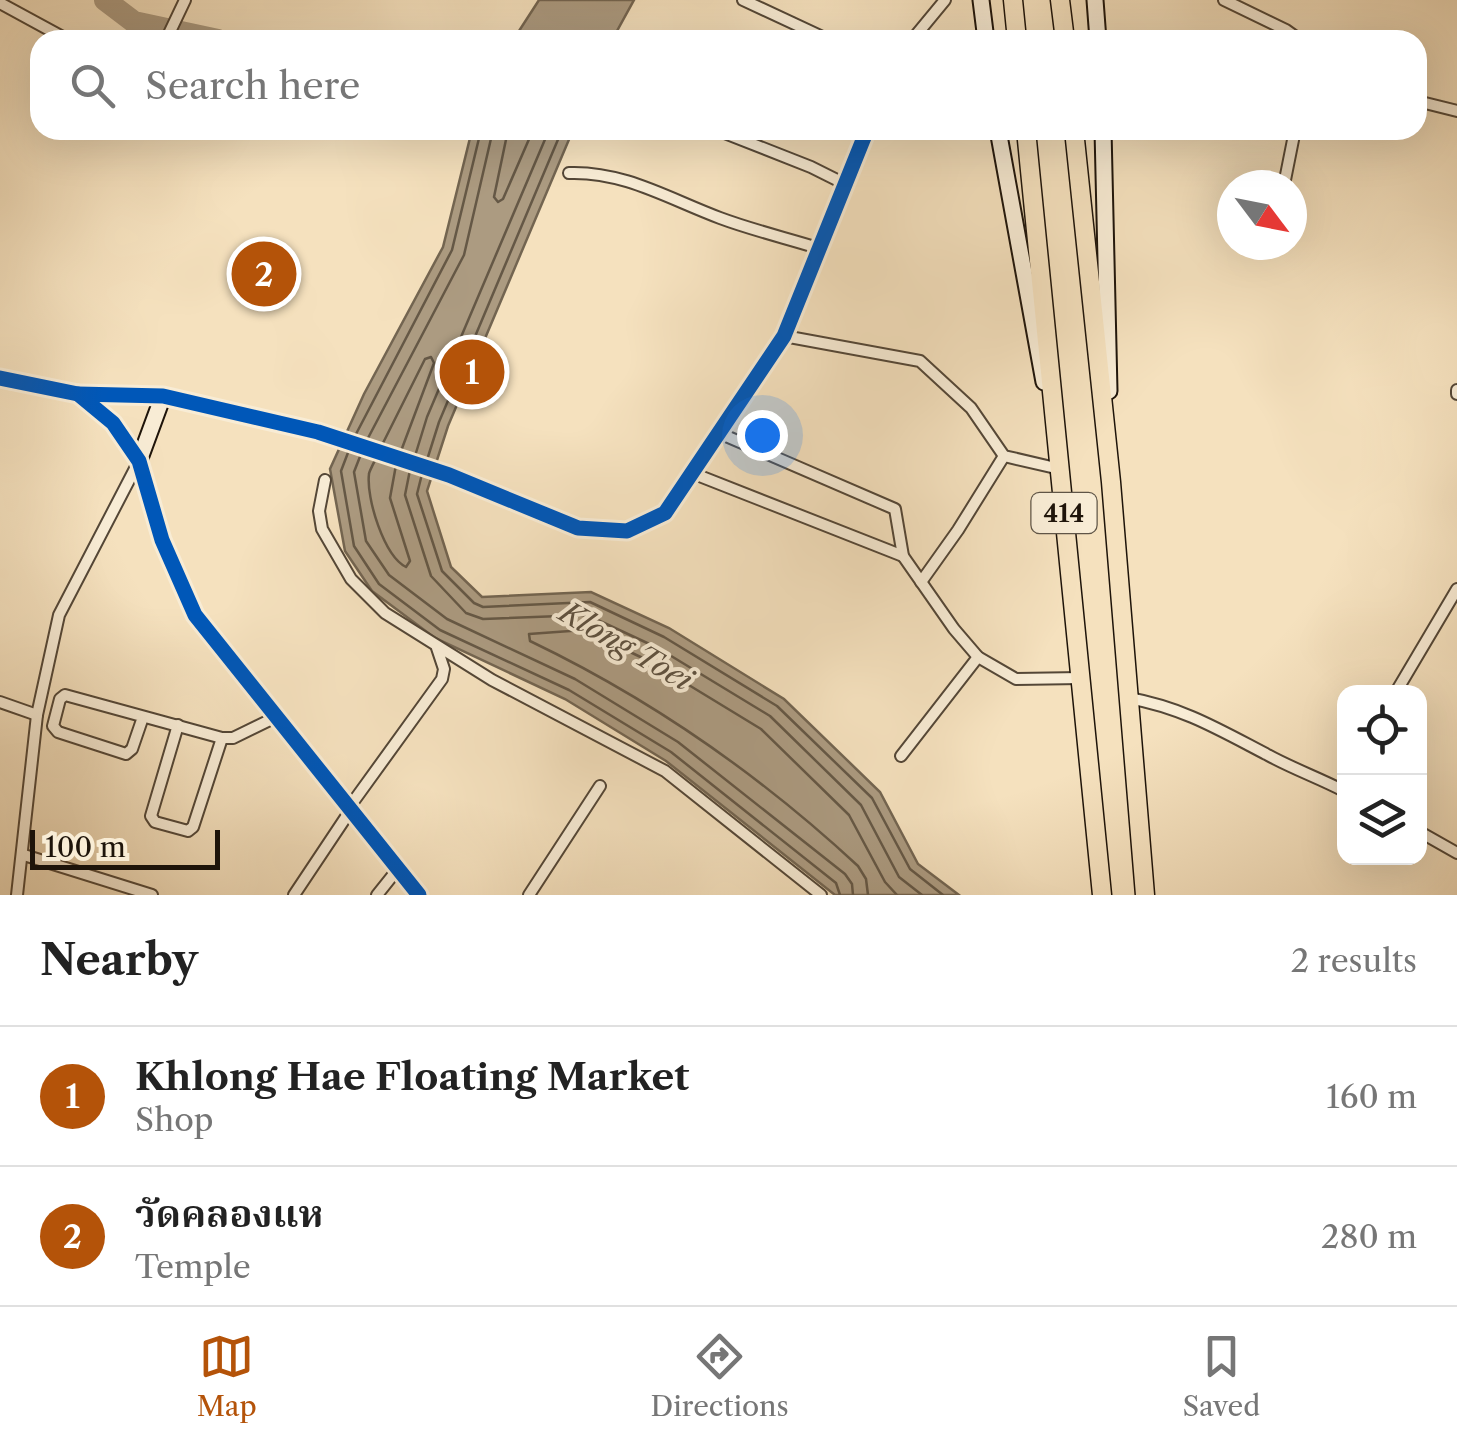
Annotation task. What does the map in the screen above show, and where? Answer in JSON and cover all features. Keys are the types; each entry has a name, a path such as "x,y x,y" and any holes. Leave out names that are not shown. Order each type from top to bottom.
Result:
{"main road":[{"path":"1014,0 1016,30"},
{"path":"1060,0 1063,30"},
{"name":"414","path":"1027,140 1102,895"},
{"name":"414","path":"1075,140 1111,482 1145,895"}],"street":[{"path":"171,30 185,0"},
{"path":"743,0 808,30"},
{"path":"920,30 943,0"},
{"path":"981,0 985,30"},
{"path":"1094,0 1097,30"},
{"path":"1224,0 1286,30"},
{"path":"0,3 50,30"},
{"path":"1427,104 1457,111"},
{"path":"742,140 845,184"},
{"path":"1,381 78,394 164,396 318,432 438,472 578,528 627,532 665,512 784,336 863,140"},
{"name":"414","path":"1000,140 1060,469"},
{"name":"414","path":"1103,140 1111,482"},
{"path":"1287,170 1293,140"},
{"path":"569,173 597,172 627,179 722,219 818,248"},
{"path":"784,336 920,361 971,408 1004,456 1060,469"},
{"path":"78,394 113,423 139,461 162,540 195,615 418,895"},
{"path":"17,895 37,716 59,615 139,461 164,396"},
{"path":"718,433 895,509 904,556 954,630 978,656 1016,679 1081,678"},
{"path":"921,582 949,545 1004,456"},
{"path":"692,473 904,556"},
{"path":"325,480 319,511 322,528 345,571 385,613 437,648 675,778 821,895"},
{"path":"1400,685 1457,588"},
{"path":"294,895 442,679 444,669 437,648"},
{"path":"901,756 978,656"},
{"path":"142,717 132,749 126,754 58,732 53,726 60,699 65,695 222,738 234,738 276,718"},
{"path":"1129,698 1163,704 1217,726 1267,755 1337,784"},
{"path":"0,702 37,716"},
{"path":"178,726 151,816 154,821 188,831 222,738"},
{"path":"529,895 600,786"},
{"path":"1427,836 1457,853"},
{"path":"24,856 152,895"},
{"path":"377,895 397,870"}],"water":[{"path":"539,0 634,0 618,30 520,30"},
{"path":"470,140 569,140 448,426 427,491 451,567 482,597 591,592 669,628 784,699 880,792 918,864 959,895 835,895 666,761 565,699 435,638 372,591 345,551 330,469 364,394 443,247"}],"waterway":[{"name":"Klong Toei","path":"105,0 134,22 171,30"}],"cycle path":[{"path":"78,394 163,396 318,432 449,475 578,528 627,531 665,513 784,336 863,140"},
{"path":"0,378 78,394 113,423 139,461 162,540 195,615 419,895"}],"place":[{"name":"วัดคลองแห","path":"264,274"},
{"name":"Khlong Hae Floating Market","path":"472,372"}]}
